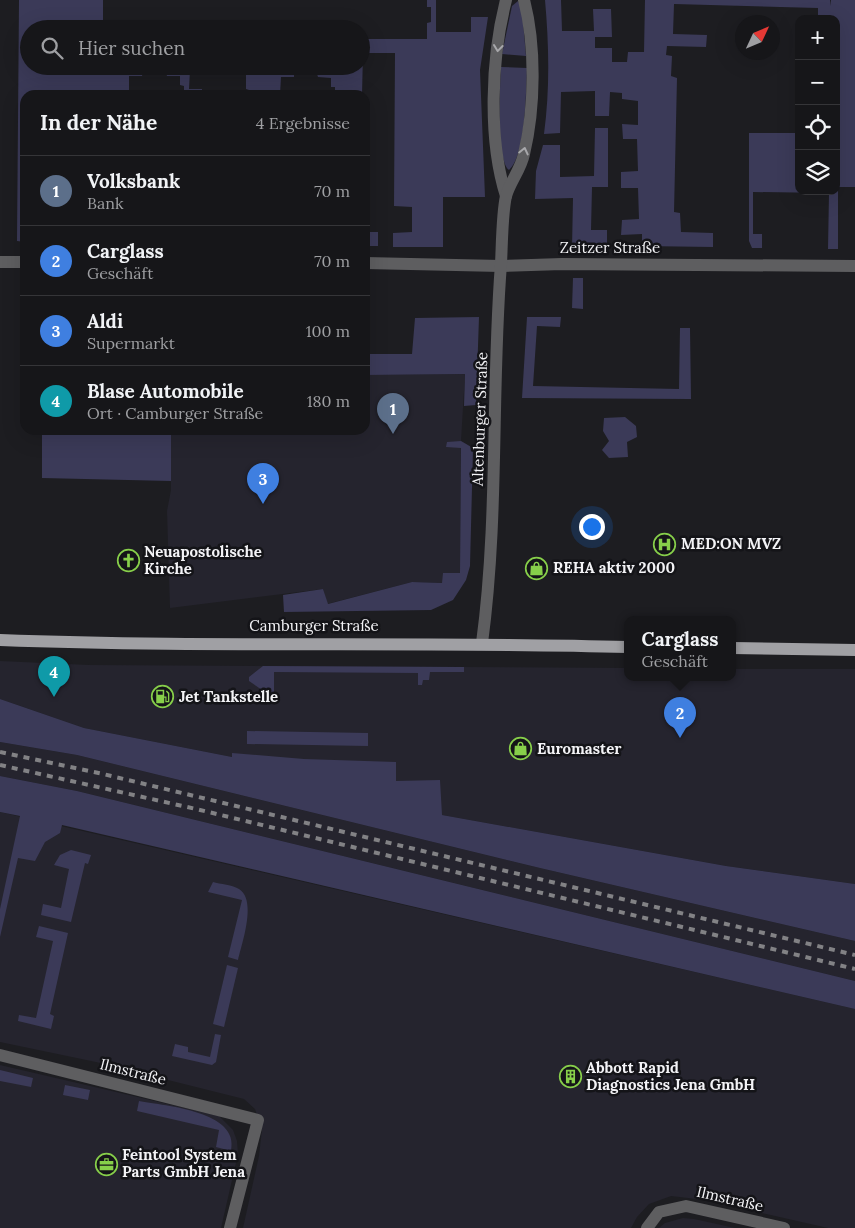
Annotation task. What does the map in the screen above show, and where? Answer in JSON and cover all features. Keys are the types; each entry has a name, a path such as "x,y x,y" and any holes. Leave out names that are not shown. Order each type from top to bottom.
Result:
{"main road":[{"name":"Camburger Straße","path":"0,640 165,644 482,643 624,646"},
{"path":"736,648 855,650"}],"street":[{"name":"Altenburger Straße","path":"506,0 501,24 495,90 498,171 506,196"},
{"name":"Altenburger Straße","path":"482,643 494,487 501,266 506,196 524,156 528,131 532,61 530,25 524,0"},
{"path":"0,262 20,262"},
{"name":"Zeitzer Straße","path":"370,263 501,266 562,264 855,266"},
{"name":"Ilmstraße","path":"0,1055 258,1120 230,1228"},
{"name":"Ilmstraße","path":"646,1228 659,1212 686,1206 784,1228"}],"shaded area":[{"path":"19,0 103,0 103,20 20,20 20,75 142,75 129,76 129,90 20,90 20,241 17,241"},
{"path":"427,0 436,0 436,32 471,32 471,17 488,17 480,70 485,197 443,197 443,247 393,247 393,233 412,232 412,207 394,206 395,53 370,53 370,39 427,39 427,23 431,22 431,7 427,7"},
{"path":"545,0 561,0 562,31 594,31 593,9 611,9 612,37 595,37 595,48 612,48 612,62 627,62 628,52 644,52 645,0 830,0 831,6 831,0 855,0 855,187 840,187 840,15 818,15 818,8 674,4 673,34 707,35 706,47 667,46 666,55 672,56 671,76 677,78 674,212 680,213 681,232 713,233 713,247 642,246 642,234 621,235 622,220 639,219 638,188 621,188 621,172 638,171 637,139 623,139 622,124 638,125 638,101 622,99 622,93 610,92 609,116 595,116 595,91 561,92 560,133 544,134 548,67"},
{"path":"518,1 522,10 526,56 502,54 512,6"},
{"path":"501,67 527,68 522,137 515,162 509,170 505,163 500,138"},
{"path":"190,75 189,89 202,90 184,90 184,86 180,85 180,76 167,76"},
{"path":"246,75 294,75 294,77 281,77 280,90 246,89"},
{"path":"317,75 362,75 362,90 335,90 335,87 331,87 331,78 318,77"},
{"path":"595,128 608,128 608,187 592,187 591,230 607,230 607,248 572,248 573,198 535,199 536,171 543,145 560,145 560,177 594,176"},
{"path":"749,133 795,133 795,193 753,192 753,234 762,234 762,248 752,248 749,241"},
{"path":"829,195 838,195 838,249 828,249"},
{"path":"370,232 378,232 378,246 370,246"},
{"path":"573,278 583,278 583,309 572,308"},
{"path":"479,317 476,405 464,406 465,374 370,375 370,354 412,354 415,318"},
{"path":"527,317 561,317 560,327 537,326 533,386 679,389 680,328 690,328 691,399 522,398"},
{"path":"465,374 461,441 460,573 443,583 412,582 327,604 323,589 170,608 167,511 171,490 171,435 370,435 370,375"},
{"path":"625,417 636,426 637,437 627,442 628,457 609,458 602,450 609,441 603,431 604,418"},
{"path":"42,435 171,435 171,481 42,478"},
{"path":"461,441 473,448 470,566 466,580 453,600 431,610 284,612 283,595 323,589 328,604 412,582 442,583 443,573 460,573 461,448 446,447 447,442"},
{"path":"0,661 89,665 624,668 624,681 736,681 736,669 855,669 855,884 726,866 442,815 232,757 84,728 0,699"},
{"path":"263,666 464,667 464,672 430,672 429,680 423,680 422,685 418,685 418,673 274,672 274,694 265,692 249,681 249,677"},
{"path":"0,699 84,728 232,757 232,753 304,759 396,762 396,781 440,780 442,815 726,866 855,884 855,941 540,868 77,755 0,742"},
{"path":"247,731 368,733 368,746 247,744"},
{"path":"0,742 77,755 540,868 855,941 855,981 77,791 0,776"},
{"path":"0,776 77,791 855,981 855,1009 62,825 60,833 45,842 35,861 18,858 0,937 0,909 20,816 0,812"},
{"path":"0,812 855,1009 855,1228 828,1228 705,1200 671,1196 649,1204 637,1217 631,1228 243,1228 259,1156 262,1129 255,1109 244,1099 96,1062 0,1042"},
{"path":"71,850 91,855 88,864 85,863 71,922 41,915 43,904 61,908 69,869 54,865 60,855"},
{"path":"213,882 239,889 247,902 247,922 238,960 228,957 242,900 208,892"},
{"path":"39,926 68,933 50,1014 54,1016 51,1029 18,1021 19,1015 36,1018 53,941 36,937"},
{"path":"227,965 238,968 224,1027 213,1024"},
{"path":"215,1034 221,1035 216,1062 212,1065 172,1056 175,1044 188,1047 188,1052 210,1057"},
{"name":"Feintool System Parts GmbH Jena","path":"0,1065 219,1116 233,1130 237,1141 238,1154 221,1228 0,1228"},
{"path":"0,1070 33,1078 31,1087 0,1081"},
{"path":"65,1085 90,1090 88,1100 63,1095"},
{"path":"139,1101 182,1108 213,1119 224,1127 231,1138 231,1151 216,1147 219,1130 137,1111"},
{"path":"683,1218 735,1228 659,1228 665,1223"}],"railway":[{"path":"0,752 103,774 855,955"},
{"path":"0,765 196,809 855,969"}],"place":[{"name":"Volksbank","path":"393,434"},
{"name":"Aldi","path":"263,504"},
{"name":"MED:ON MVZ","path":"665,544"},
{"name":"Neuapostolische Kirche","path":"128,561"},
{"name":"REHA aktiv 2000","path":"537,568"},
{"name":"Blase Automobile","path":"54,697"},
{"name":"Jet Tankstelle","path":"163,697"},
{"name":"Carglass","path":"680,738"},
{"name":"Euromaster","path":"521,749"},
{"name":"Abbott Rapid Diagnostics Jena GmbH","path":"570,1077"},
{"name":"Feintool System Parts GmbH Jena","path":"106,1164"}]}
